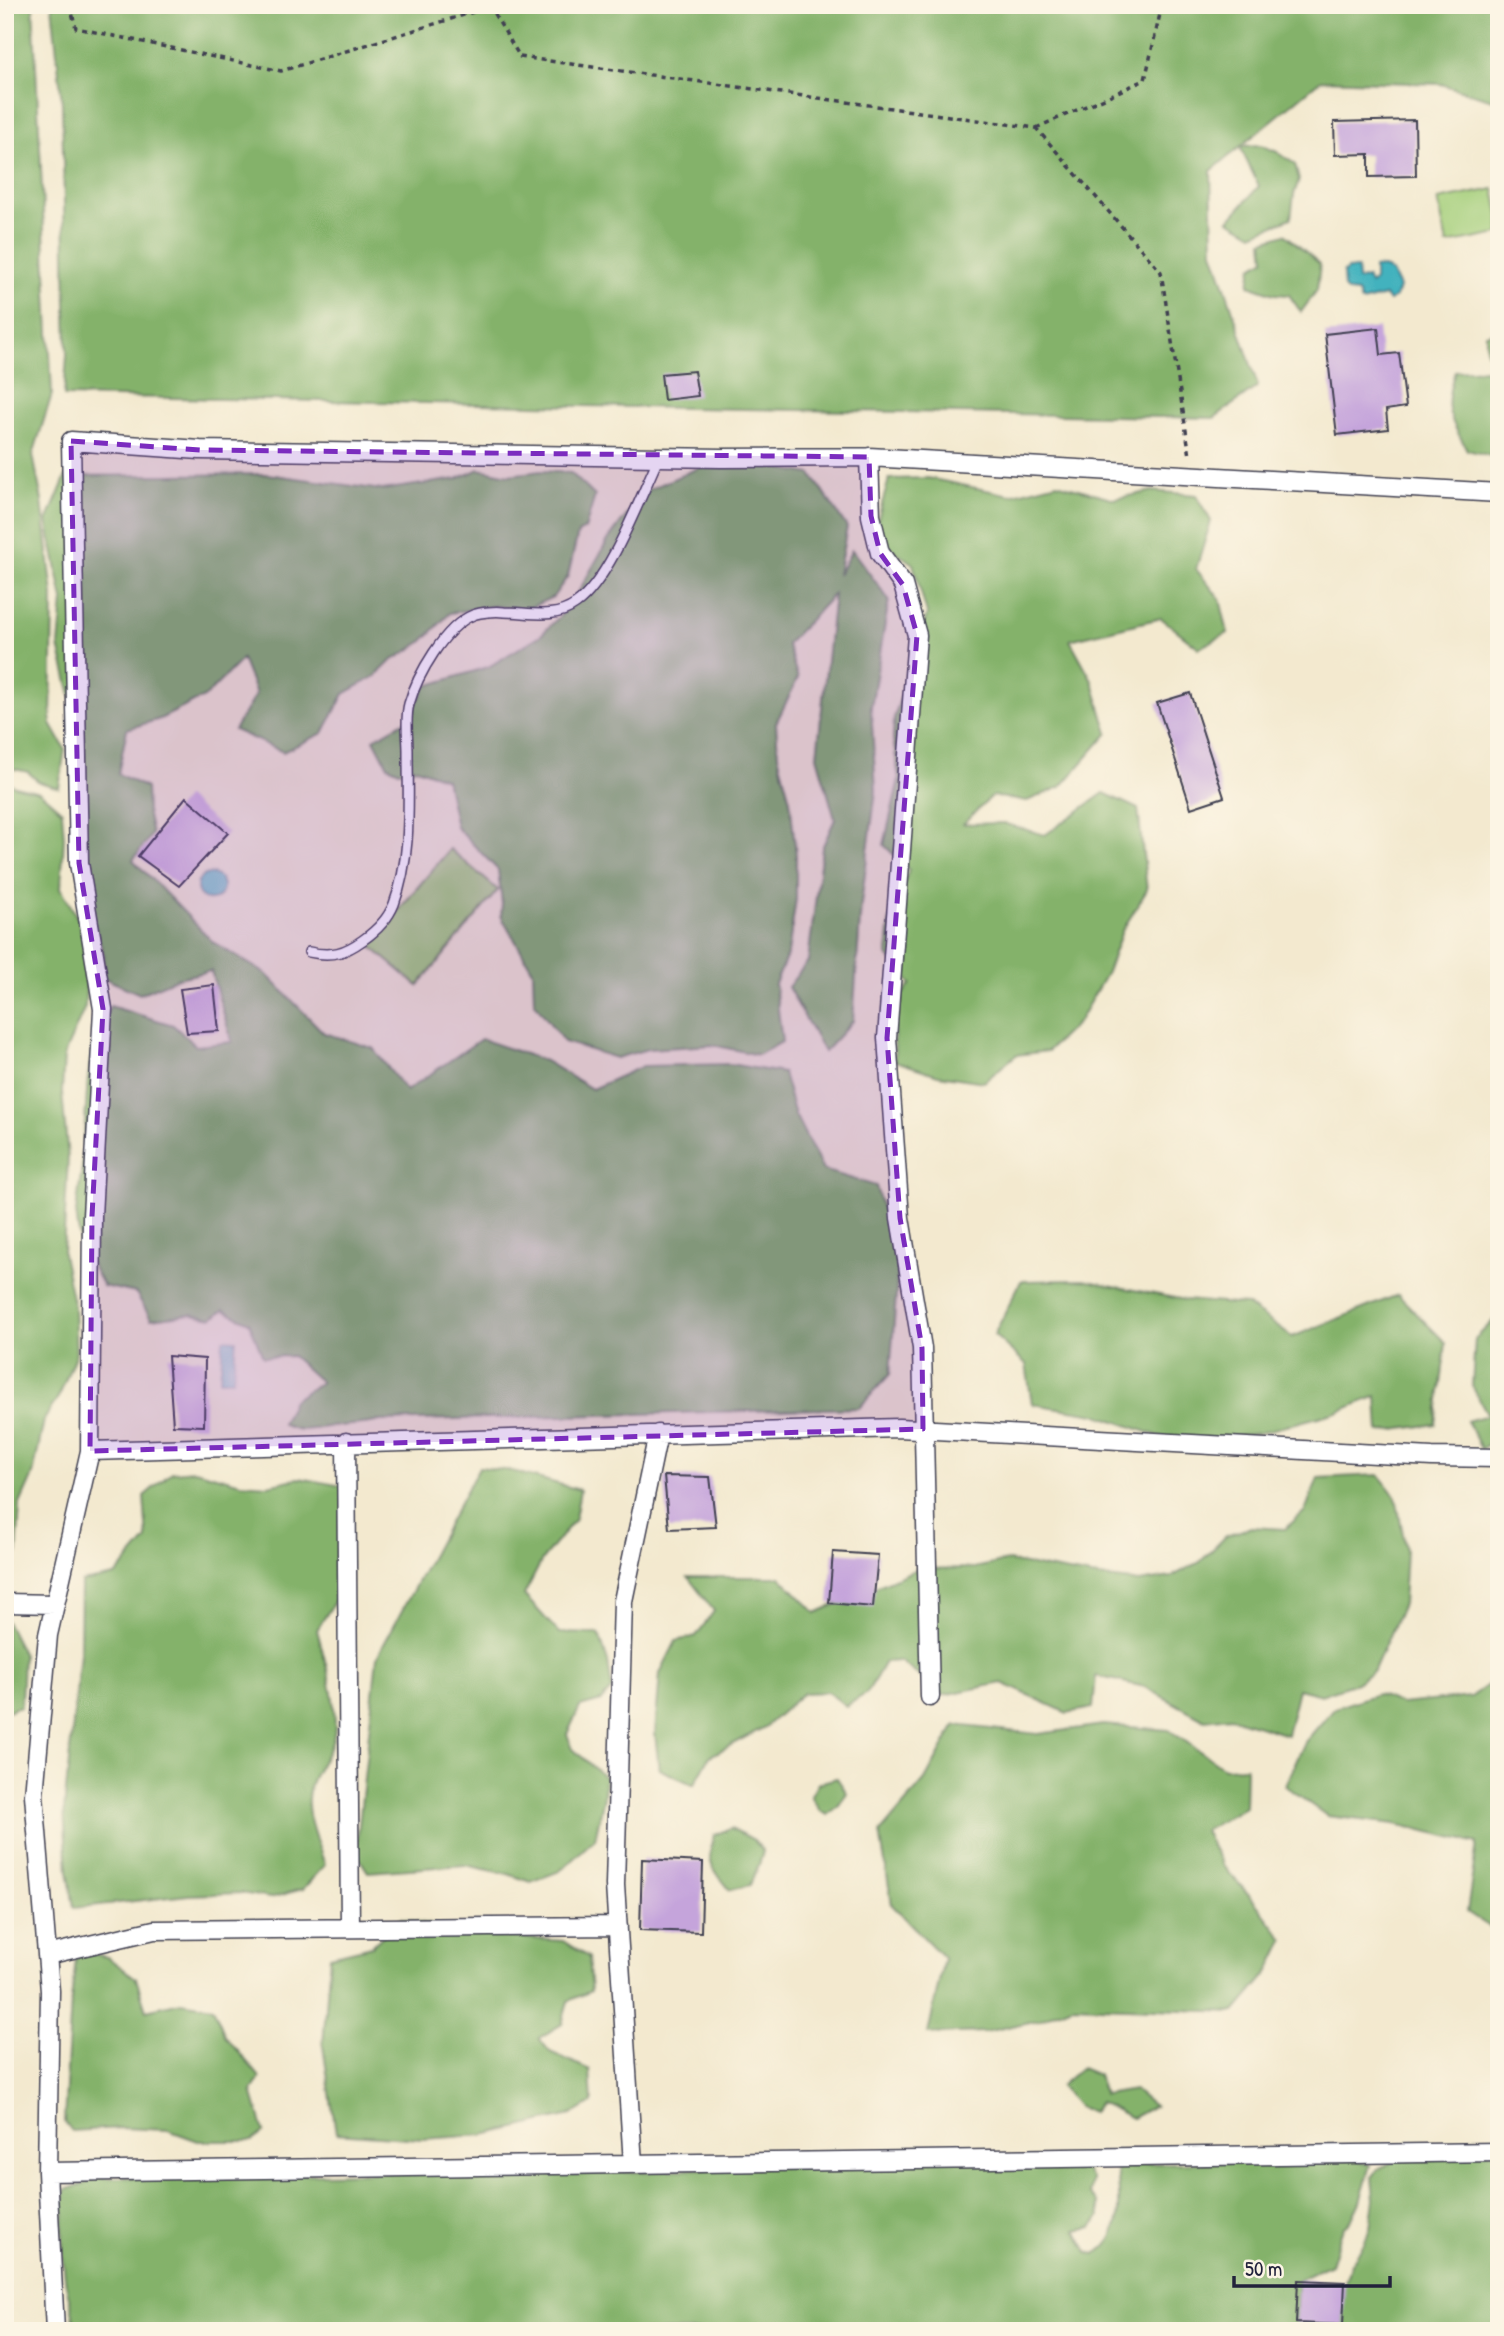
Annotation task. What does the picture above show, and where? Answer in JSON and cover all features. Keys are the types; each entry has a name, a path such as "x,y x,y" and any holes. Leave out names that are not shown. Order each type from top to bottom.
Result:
{"street":[{"path":"55,2331 47,2172 50,1991 34,1795 48,1635 90,1451 92,1216 103,1009 79,863 71,442 200,450 659,457 869,457 1499,493"},
{"path":"869,457 871,516 880,553 903,585 917,635 887,1038 900,1218 922,1348 930,1697"},
{"path":"90,1451 899,1428 1432,1457 1499,1458"},
{"path":"633,2164 615,1885 624,1601 659,1434"},
{"path":"346,1442 350,1928"},
{"path":"5,1603 55,1604"},
{"path":"47,1955 154,1930 618,1926"},
{"path":"47,2172 1499,2152"}],"lane":[{"path":"309,952 335,955 350,950 377,929 393,905 405,853 408,706 427,661 450,632 472,615 503,612 557,613 577,604 593,586 613,555 659,457"}],"path":[{"path":"70,5 76,28 281,71 490,6 520,57 1036,128 1145,80 1162,5"},
{"path":"1036,128 1161,272 1193,475"}],"highlighted area":[{"path":"71,441 200,450 869,457 871,516 880,553 903,585 917,635 887,1038 900,1218 922,1348 923,1429 90,1451 92,1216 103,1009 79,863"}],"green space":[{"path":"5,5 33,5 52,394 33,455 42,501 53,595 51,724 65,749 59,788 39,782 28,772 5,767"},
{"path":"52,5 1499,5 1499,102 1441,84 1321,80 1241,146 1261,145 1277,152 1295,164 1299,180 1291,218 1253,234 1229,220 1259,186 1240,147 1211,171 1213,251 1258,386 1214,418 64,396 67,355 62,103"},
{"path":"1494,189 1499,214 1499,234 1447,244 1438,200"},
{"path":"1285,234 1320,264 1317,290 1301,312 1289,295 1274,294 1249,285 1252,267 1265,259 1263,241"},
{"path":"1499,330 1498,361 1486,352 1486,334"},
{"path":"1487,369 1499,376 1499,458 1467,450 1449,412 1449,395 1455,371"},
{"path":"721,458 811,474 847,527 838,575 852,550 889,600 871,707 876,791 861,904 853,1021 824,1052 788,987 808,961 822,848 835,819 817,756 834,594 787,644 798,678 776,723 778,755 790,800 796,855 796,899 788,953 775,984 782,1042 758,1055 713,1045 648,1049 616,1058 564,1042 534,1002 533,971 501,916 498,870 456,827 446,779 417,768 399,771 388,766 374,739 407,720 426,686 488,667 541,635 571,605 608,540 645,491"},
{"path":"479,469 509,475 541,471 571,473 595,496 585,529 578,533 568,576 553,597 525,610 494,606 450,613 422,642 390,662 376,676 344,694 323,733 283,752 234,730 256,694 242,659 206,696 160,719 127,729 118,774 146,788 152,834 133,860 213,942 266,974 324,1033 373,1048 406,1091 481,1039 545,1061 592,1089 643,1066 730,1064 783,1073 795,1115 823,1170 876,1186 898,1270 890,1374 859,1408 380,1421 296,1429 282,1424 293,1400 321,1382 292,1356 263,1357 249,1322 224,1310 212,1318 191,1314 151,1319 136,1293 103,1286 80,1244 76,1212 88,1077 93,1043 110,1006 173,1025 196,1046 232,1042 211,971 178,978 140,994 104,978 104,955 85,898 73,703 59,646 63,600 47,521 66,476 267,474 382,490 457,479"},
{"path":"928,478 1010,495 1057,483 1115,499 1152,491 1196,495 1211,521 1196,569 1220,599 1228,633 1199,648 1161,618 1070,640 1092,680 1108,733 1061,787 1027,801 992,796 963,824 1002,823 1045,835 1104,793 1138,809 1147,890 1122,931 1107,972 1079,1021 1048,1051 1016,1055 984,1082 938,1075 895,1061 893,1006 911,984 887,955 890,918 909,870 884,845 899,779 893,739 894,718 927,614 913,564 873,536 889,479"},
{"path":"5,780 15,786 40,792 62,811 64,838 61,888 78,919 88,956 85,1007 64,1055 62,1092 68,1158 63,1254 74,1308 76,1353 60,1394 44,1420 33,1475 20,1504 17,1556 5,1556"},
{"path":"450,849 498,890 418,986 369,945"},
{"path":"1083,1280 1185,1300 1247,1305 1292,1337 1398,1295 1446,1343 1436,1424 1379,1432 1377,1396 1337,1412 1259,1433 1179,1443 1095,1414 1032,1404 1026,1364 994,1335 1021,1281"},
{"path":"1499,1315 1499,1437 1481,1449 1467,1421 1488,1415 1472,1386 1475,1339"},
{"path":"479,1467 512,1471 580,1490 575,1519 542,1560 524,1595 559,1633 599,1634 608,1662 612,1689 601,1701 580,1707 567,1734 573,1749 605,1778 595,1839 560,1871 531,1882 465,1865 368,1872 356,1853 377,1657"},
{"path":"195,1470 241,1483 268,1485 299,1478 343,1486 347,1581 317,1630 331,1689 335,1726 330,1748 312,1781 308,1802 311,1824 325,1865 303,1889 270,1898 241,1893 188,1895 74,1908 68,1871 64,1810 80,1653 81,1582 115,1576 147,1539 144,1496 172,1472"},
{"path":"1379,1475 1396,1497 1406,1550 1403,1604 1374,1670 1356,1683 1321,1695 1298,1689 1287,1735 1230,1717 1205,1720 1145,1687 1096,1676 1093,1708 1067,1713 1002,1683 943,1695 900,1661 885,1662 867,1693 846,1706 828,1692 803,1693 765,1727 710,1756 694,1785 659,1769 655,1733 660,1673 676,1641 696,1636 714,1611 688,1577 780,1577 816,1613 917,1569 974,1568 1008,1561 1139,1582 1171,1577 1200,1562 1226,1536 1251,1527 1285,1529 1305,1511 1318,1478"},
{"path":"5,1619 23,1655 21,1706 5,1712"},
{"path":"1499,1677 1499,1933 1467,1912 1477,1843 1395,1824 1327,1816 1285,1786 1305,1742 1334,1708 1377,1694 1401,1704 1471,1697"},
{"path":"955,1725 1038,1734 1103,1725 1169,1730 1224,1768 1246,1767 1245,1807 1204,1831 1223,1866 1284,1940 1268,1973 1235,2012 1072,2006 1039,2020 985,2032 928,2034 944,1958 892,1905 880,1833 925,1780"},
{"path":"837,1778 847,1793 828,1815 820,1811 811,1796 818,1783"},
{"path":"731,1828 754,1840 763,1851 750,1885 730,1890 712,1865 710,1853 714,1835"},
{"path":"401,1918 472,1934 563,1941 588,1957 591,1991 568,2001 562,2024 539,2038 550,2052 590,2070 592,2103 571,2115 484,2135 422,2139 336,2133 323,2046 330,1956 372,1946"},
{"path":"77,1950 107,1957 136,1978 146,2010 181,2002 213,2007 225,2036 260,2077 252,2091 264,2132 252,2141 198,2141 168,2130 121,2128 72,2131 64,2121 71,2000"},
{"path":"1081,2068 1098,2075 1104,2095 1134,2090 1154,2106 1132,2118 1100,2102 1092,2112 1079,2107 1060,2086"},
{"path":"957,2150 965,2162 1072,2158 1092,2179 1090,2194 1098,2203 1100,2217 1092,2227 1076,2230 1088,2252 1095,2254 1105,2247 1116,2228 1119,2204 1117,2169 1136,2164 1356,2159 1371,2165 1360,2202 1352,2219 1343,2227 1331,2264 1298,2280 1296,2323 1345,2282 1351,2263 1363,2246 1370,2228 1374,2200 1372,2177 1380,2168 1408,2154 1499,2152 1499,2331 75,2331 65,2278 65,2190 100,2178 425,2172 592,2174 861,2161"}],"water":[{"path":"1384,267 1392,273 1399,287 1396,297 1389,301 1385,296 1361,302 1358,293 1348,292 1344,288 1343,273 1348,269 1357,268 1358,280 1367,278 1370,284 1374,282 1374,268"},
{"path":"210,874 219,878 223,887 219,896 210,900 201,896 197,887 201,878"},
{"path":"223,1339 236,1340 233,1380 220,1380"}],"building":[{"path":"1415,120 1416,176 1369,177 1369,154 1335,155 1334,122"},
{"path":"1378,328 1381,355 1399,353 1406,407 1386,410 1388,429 1337,435 1325,334"},
{"path":"694,371 698,396 664,400 661,374"},
{"path":"1190,693 1224,797 1191,808 1157,703"},
{"path":"186,797 228,833 179,886 138,856"},
{"path":"214,985 219,1031 187,1033 180,989"},
{"path":"168,1356 205,1359 204,1426 173,1425"},
{"path":"664,1476 710,1477 716,1527 669,1529"},
{"path":"833,1552 878,1555 873,1607 829,1603"},
{"path":"642,1859 703,1862 701,1932 640,1930"},
{"path":"1298,2280 1345,2282 1343,2325 1296,2323"}]}
